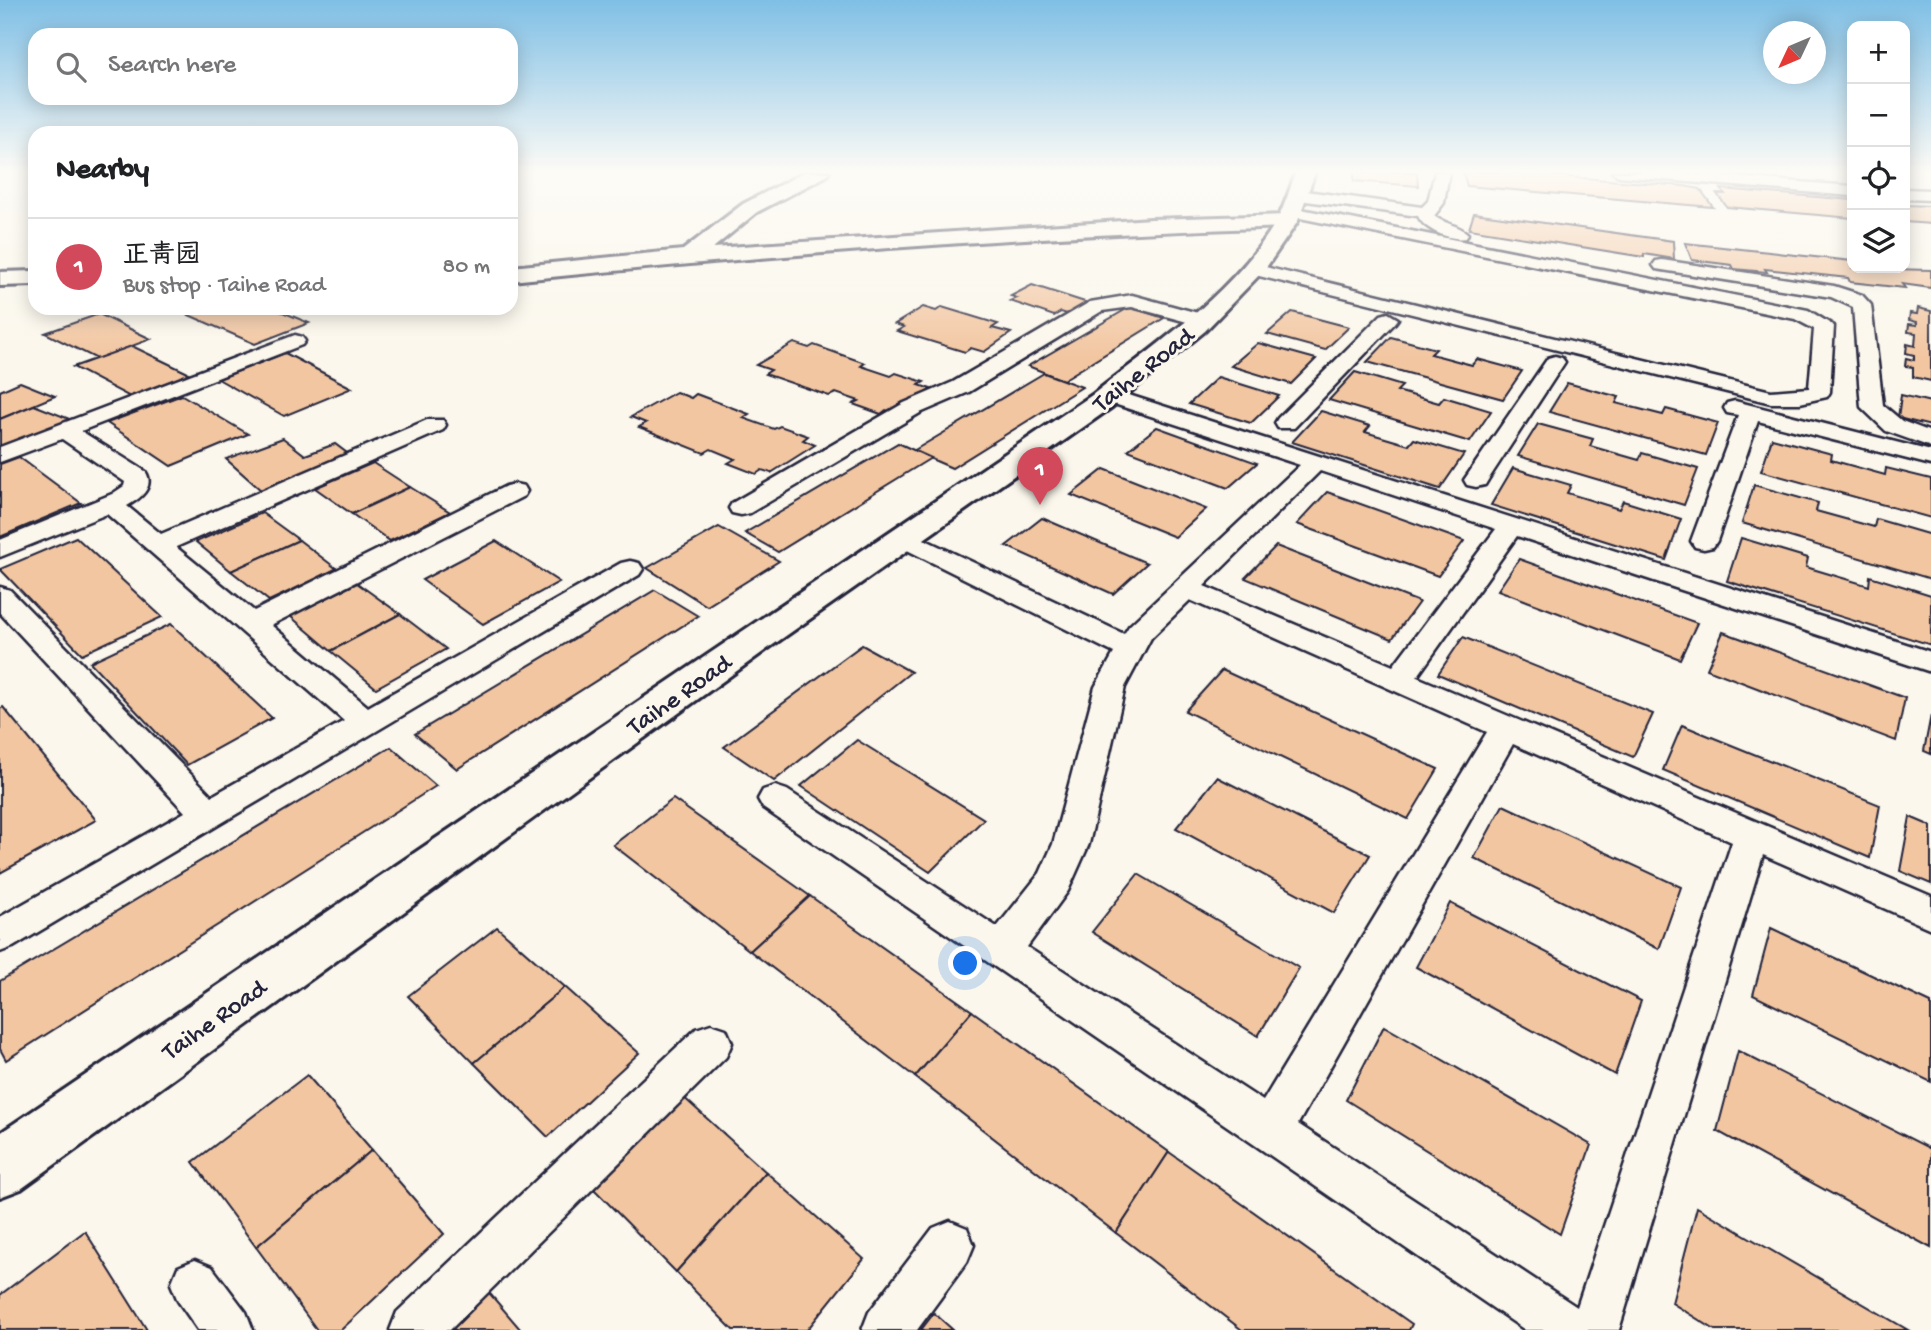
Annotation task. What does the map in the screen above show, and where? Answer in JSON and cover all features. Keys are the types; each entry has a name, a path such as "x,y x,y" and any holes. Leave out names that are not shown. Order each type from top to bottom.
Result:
{"street":[{"path":"689,256 717,234"},
{"path":"518,273 689,256 1016,234"},
{"name":"Taihe Road","path":"0,1168 1110,395 1202,320 1247,275 1273,234"},
{"path":"0,279 28,278"}],"lane":[{"path":"1247,275 1771,397 1800,397 1819,392 1824,326 1801,314 1446,234"},
{"path":"1465,234 1612,257"},
{"path":"1640,262 1833,292 1855,299 1862,305 1872,407 1894,426 1931,440"},
{"path":"1247,275 1388,319 1931,458"},
{"path":"741,508 912,408 961,387 1097,306 1132,301 1202,320"},
{"path":"1286,423 1388,319"},
{"path":"0,456 295,341"},
{"path":"1476,480 1555,362"},
{"path":"1110,395 1931,662"},
{"path":"1704,541 1750,412"},
{"path":"158,545 435,425"},
{"path":"0,549 130,495 137,487 137,476 65,431"},
{"path":"1001,950 1055,881 1071,844 1110,687 1139,633 1316,462"},
{"path":"251,624 515,491"},
{"path":"110,504 366,722"},
{"path":"1398,681 1511,526"},
{"path":"902,538 1130,649"},
{"path":"0,936 630,569"},
{"path":"1186,588 1931,913"},
{"path":"0,596 208,814"},
{"path":"1270,1130 1506,728"},
{"path":"775,799 1568,1330"},
{"path":"1594,1330 1752,835"},
{"path":"415,1330 711,1043"},
{"path":"887,1330 950,1245"},
{"path":"195,1284 228,1330"}],"building":[{"path":"1501,234 1624,234 1673,241 1674,259 1644,254 1644,257"},
{"path":"1685,243 1847,260 1847,273 1910,273 1910,269 1931,270 1931,288 1850,282 1848,278 1765,269 1767,272 1734,269 1732,265 1692,260"},
{"path":"1032,285 1088,303 1067,314 1061,312 1054,316 1010,301 1017,298 1011,296"},
{"path":"923,307 936,311 942,307 998,324 992,328 1011,333 984,352 971,348 965,352 897,331 904,327 895,324"},
{"path":"1130,307 1164,318 1063,380 1028,366"},
{"path":"1918,308 1931,311 1931,381 1913,377 1913,367 1905,366 1906,358 1914,360 1914,355 1906,353 1907,344 1915,346 1916,333 1908,332 1909,324 1917,325 1917,322 1909,320 1910,313 1917,314"},
{"path":"1292,312 1349,327 1325,350 1267,334"},
{"path":"101,315 151,339 97,359 45,333"},
{"path":"189,315 290,315 309,323 255,344"},
{"path":"1391,337 1436,349 1431,354 1472,365 1477,359 1522,371 1503,399 1367,362"},
{"path":"794,343 809,348 814,345 865,363 861,366 891,376 896,373 924,382 919,385 931,389 895,413 886,410 881,414 853,404 859,401 836,393 829,396 765,374 771,370 756,365"},
{"path":"1258,343 1316,359 1291,384 1231,366"},
{"path":"132,346 190,374 130,397 73,367"},
{"path":"285,353 352,388 284,416 218,379"},
{"path":"1355,372 1402,386 1397,391 1439,403 1444,397 1491,411 1470,442 1329,400"},
{"path":"1044,373 1082,387 952,468 913,451"},
{"path":"1218,377 1279,396 1251,423 1189,404"},
{"path":"20,382 55,396 0,419 0,391"},
{"path":"1567,383 1619,397 1616,403 1663,415 1666,409 1718,423 1706,455 1549,412"},
{"path":"676,392 691,398 696,394 749,414 743,418 774,429 780,426 808,436 803,440 815,445 771,473 762,470 756,474 728,463 735,459 711,449 704,453 639,427 646,423 631,417"},
{"path":"182,395 248,434 171,466 107,423"},
{"path":"1901,395 1931,402 1931,426 1898,418"},
{"path":"34,405 72,420 0,450 0,419"},
{"path":"1321,411 1370,426 1365,432 1409,445 1414,439 1464,454 1440,489 1292,442"},
{"path":"1538,424 1593,439 1590,446 1639,460 1642,453 1698,469 1684,505 1518,456"},
{"path":"1157,427 1257,463 1228,488 1128,450"},
{"path":"283,438 305,455 335,444 351,456 262,491 226,459"},
{"path":"1772,438 1832,454 1831,460 1885,475 1886,468 1931,479 1931,518 1761,471"},
{"path":"898,443 931,458 778,552 745,533"},
{"path":"19,457 81,503 0,537 0,464"},
{"path":"373,463 410,487 352,514 315,488"},
{"path":"1513,468 1571,485 1567,493 1619,509 1623,501 1681,519 1666,560 1491,505"},
{"path":"1104,469 1206,509 1175,537 1071,495"},
{"path":"1754,485 1818,503 1816,511 1874,527 1876,519 1931,535 1931,579 1742,523"},
{"path":"410,487 450,512 390,541 352,514"},
{"path":"1327,492 1464,541 1438,576 1297,524"},
{"path":"262,513 299,540 231,571 196,542"},
{"path":"1042,518 1147,563 1113,594 1006,546"},
{"path":"719,527 779,561 707,606 647,568"},
{"path":"76,537 162,617 82,654 0,569"},
{"path":"1741,538 1808,558 1806,567 1869,586 1870,576 1931,595 1931,645 1727,581"},
{"path":"299,540 337,569 269,601 231,571"},
{"path":"496,541 559,582 483,624 422,580"},
{"path":"1276,546 1419,602 1392,639 1245,578"},
{"path":"1519,559 1697,623 1680,659 1498,590"},
{"path":"357,583 400,614 331,651 290,616"},
{"path":"655,590 698,616 457,769 415,734"},
{"path":"400,614 446,649 376,688 331,651"},
{"path":"171,624 272,718 187,765 90,662"},
{"path":"1723,632 1905,698 1896,741 1707,669"},
{"path":"1463,637 1653,714 1633,757 1438,674"},
{"path":"862,645 911,672 774,781 724,747"},
{"path":"1222,670 1438,769 1408,819 1185,711"},
{"path":"3,707 96,820 0,873 0,709"},
{"path":"1931,715 1931,754 1924,751"},
{"path":"1682,725 1880,805 1870,858 1663,770"},
{"path":"857,740 984,819 930,872 801,786"},
{"path":"391,747 436,786 6,1060 0,1049 0,981"},
{"path":"1217,777 1370,855 1334,913 1176,828"},
{"path":"673,799 810,896 750,951 613,845"},
{"path":"1503,805 1681,887 1659,949 1474,858"},
{"path":"1910,817 1931,826 1931,884 1900,871"},
{"path":"1138,874 1299,968 1258,1036 1092,932"},
{"path":"810,896 972,1011 915,1077 750,951"},
{"path":"1450,903 1641,1001 1615,1075 1416,967"},
{"path":"497,927 565,987 474,1063 408,996"},
{"path":"1771,928 1931,1003 1931,1082 1753,995"},
{"path":"565,987 639,1053 548,1137 474,1063"},
{"path":"972,1011 1169,1152 1116,1233 915,1077"},
{"path":"1384,1026 1591,1145 1560,1234 1346,1100"},
{"path":"1738,1051 1931,1149 1931,1248 1717,1131"},
{"path":"307,1075 372,1150 256,1247 193,1162"},
{"path":"680,1094 766,1172 676,1272 588,1183"},
{"path":"372,1150 444,1234 341,1330 317,1330 256,1247"},
{"path":"1169,1152 1412,1324 1409,1330 1242,1330 1116,1233"},
{"path":"766,1172 864,1259 807,1330 733,1330 676,1272"},
{"path":"1697,1207 1908,1330 1715,1330 1672,1303"},
{"path":"85,1231 147,1330 0,1330 0,1295"},
{"path":"485,1288 521,1330 442,1330"},
{"path":"934,1313 953,1330 921,1330"}],"place":[{"name":"正青园","path":"1040,505"}]}
